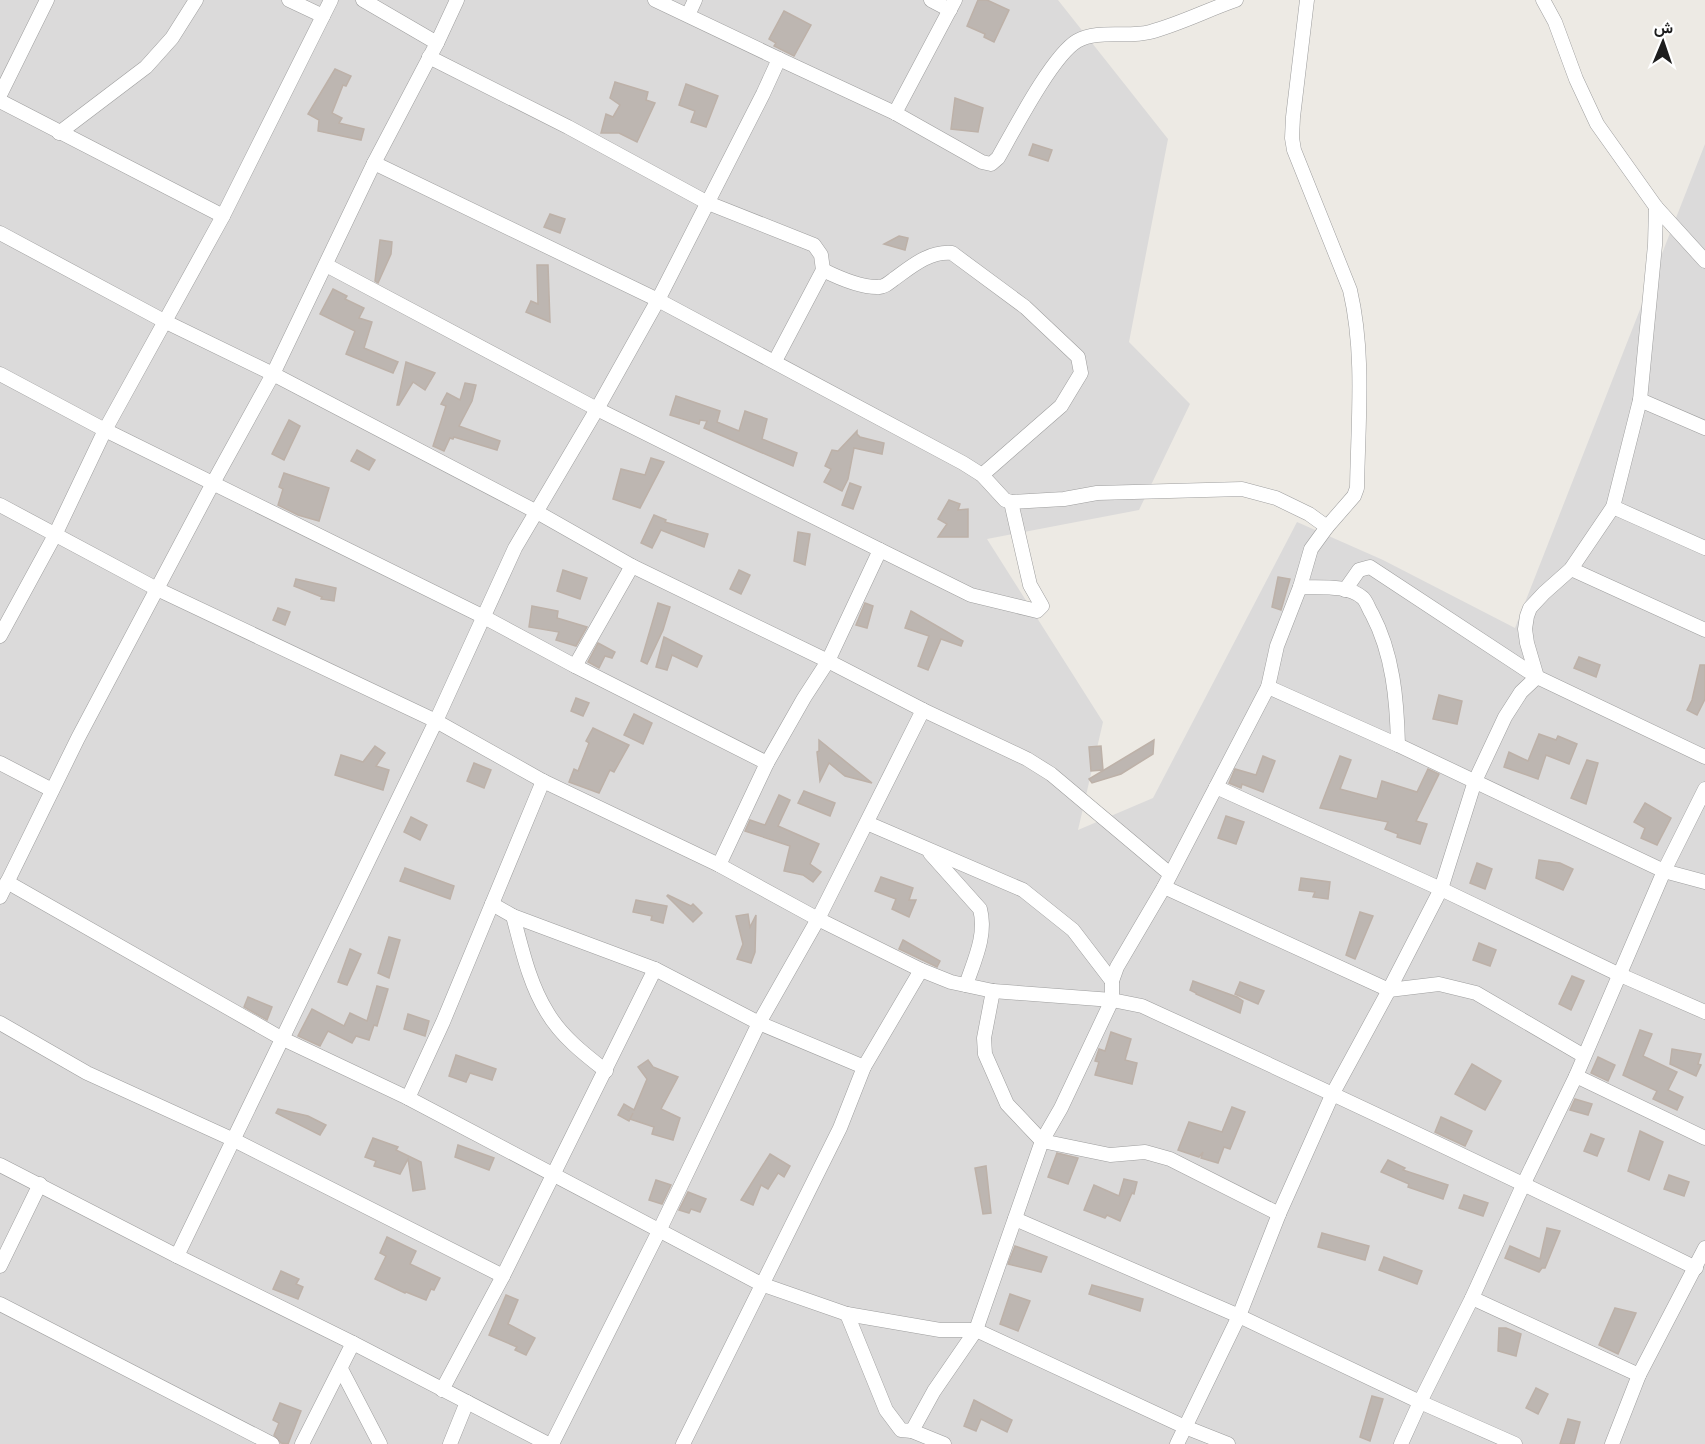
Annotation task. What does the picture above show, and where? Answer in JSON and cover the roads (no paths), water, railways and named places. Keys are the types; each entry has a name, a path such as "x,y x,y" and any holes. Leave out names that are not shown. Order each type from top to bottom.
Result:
{"street":[{"path":"0,95 47,0"},
{"path":"59,133 146,67 172,38 196,0"},
{"path":"289,0 323,16"},
{"path":"1,631 55,535 105,429 223,216 331,0"},
{"path":"363,0 437,43"},
{"path":"0,897 52,790 213,483 273,374 374,164 457,0"},
{"path":"656,0 895,113 982,162 991,164 998,158 1057,60 1078,40 1096,35 1147,33 1179,24 1236,0"},
{"path":"688,15 695,0"},
{"path":"895,113 953,5 931,0"},
{"path":"897,1444 976,1330 1042,1141 1061,1108 1112,1000 1112,981 1117,967 1164,887 1268,687 1277,646 1300,587 1311,549 1354,496 1357,488 1359,362 1356,313 1350,290 1294,150 1292,138 1307,0"},
{"path":"1543,0 1555,22 1576,79 1597,124 1656,207 1705,261"},
{"path":"429,57 568,127 708,203 814,245 821,255 823,270 775,361"},
{"path":"177,1256 436,721 515,548 658,300 779,59"},
{"path":"0,101 223,216"},
{"path":"374,164 658,300 775,361 982,475 1005,500 1011,502 1064,499 1097,493 1242,489 1276,498 1309,514 1327,527"},
{"path":"1538,677 1527,643 1525,629 1527,616 1530,608 1544,593 1572,569 1613,507 1640,400 1655,245 1656,207"},
{"path":"0,233 164,321 273,374 535,511 632,566 1027,759 1050,774 1170,874"},
{"path":"823,270 840,278 877,288 890,282 929,255 941,252 952,253 1025,307 1078,357 1081,373 1061,406 982,475"},
{"path":"326,265 597,409 970,595 1037,611 1042,606 1030,585 1011,502"},
{"path":"0,374 105,429 482,616 768,764"},
{"path":"1640,400 1705,428"},
{"path":"0,505 157,589 436,721 543,781 719,865 818,919 921,970 951,982 993,991 1112,1000 1142,1006 1524,1183 1696,1268"},
{"path":"1613,507 1705,548"},
{"path":"719,865 768,764 804,698 828,661 880,550"},
{"path":"575,666 632,566"},
{"path":"1345,590 1359,570 1370,567 1538,677 1705,757"},
{"path":"1572,569 1705,630"},
{"path":"1300,587 1345,590 1363,598 1379,628 1392,673 1397,701 1398,745"},
{"path":"1177,1444 1239,1316 1279,1214 1333,1093 1441,889 1475,781 1505,717 1521,692 1538,677"},
{"path":"1268,687 1398,745 1664,871 1705,882"},
{"path":"0,1165 550,1444 660,1229 759,1023 818,919 923,710"},
{"path":"0,763 52,790"},
{"path":"408,1098 443,1022 543,781"},
{"path":"1216,787 1441,889 1618,974 1705,1012"},
{"path":"1401,1444 1576,1076 1664,871 1705,789"},
{"path":"867,824 1023,890 1072,930 1112,981"},
{"path":"928,850 980,909 983,932 966,986"},
{"path":"7,882 281,1038 408,1098 761,1284 847,1314 940,1330 976,1330 1185,1427 1228,1444"},
{"path":"1164,887 1389,990 1439,984 1476,993 1538,1027 1584,1056"},
{"path":"492,904 513,916 655,969 759,1023 864,1067"},
{"path":"513,916 531,980 547,1013 574,1046 606,1071"},
{"path":"442,1390 555,1174 655,969"},
{"path":"683,1444 840,1128 864,1067 921,970"},
{"path":"993,991 984,1038 985,1054 1007,1104 1042,1141 1110,1155 1145,1152 1170,1159 1279,1214"},
{"path":"0,1023 87,1073 234,1140 503,1276"},
{"path":"1576,1076 1705,1138"},
{"path":"0,1266 40,1185"},
{"path":"1015,1219 1239,1316 1420,1402 1515,1444"},
{"path":"1612,1444 1639,1375 1705,1248"},
{"path":"1472,1298 1639,1375"},
{"path":"0,1304 272,1444"},
{"path":"847,1314 886,1410 907,1430 944,1444"},
{"path":"302,1444 353,1343"},
{"path":"341,1369 380,1444"},
{"path":"450,1444 467,1402"}]}
